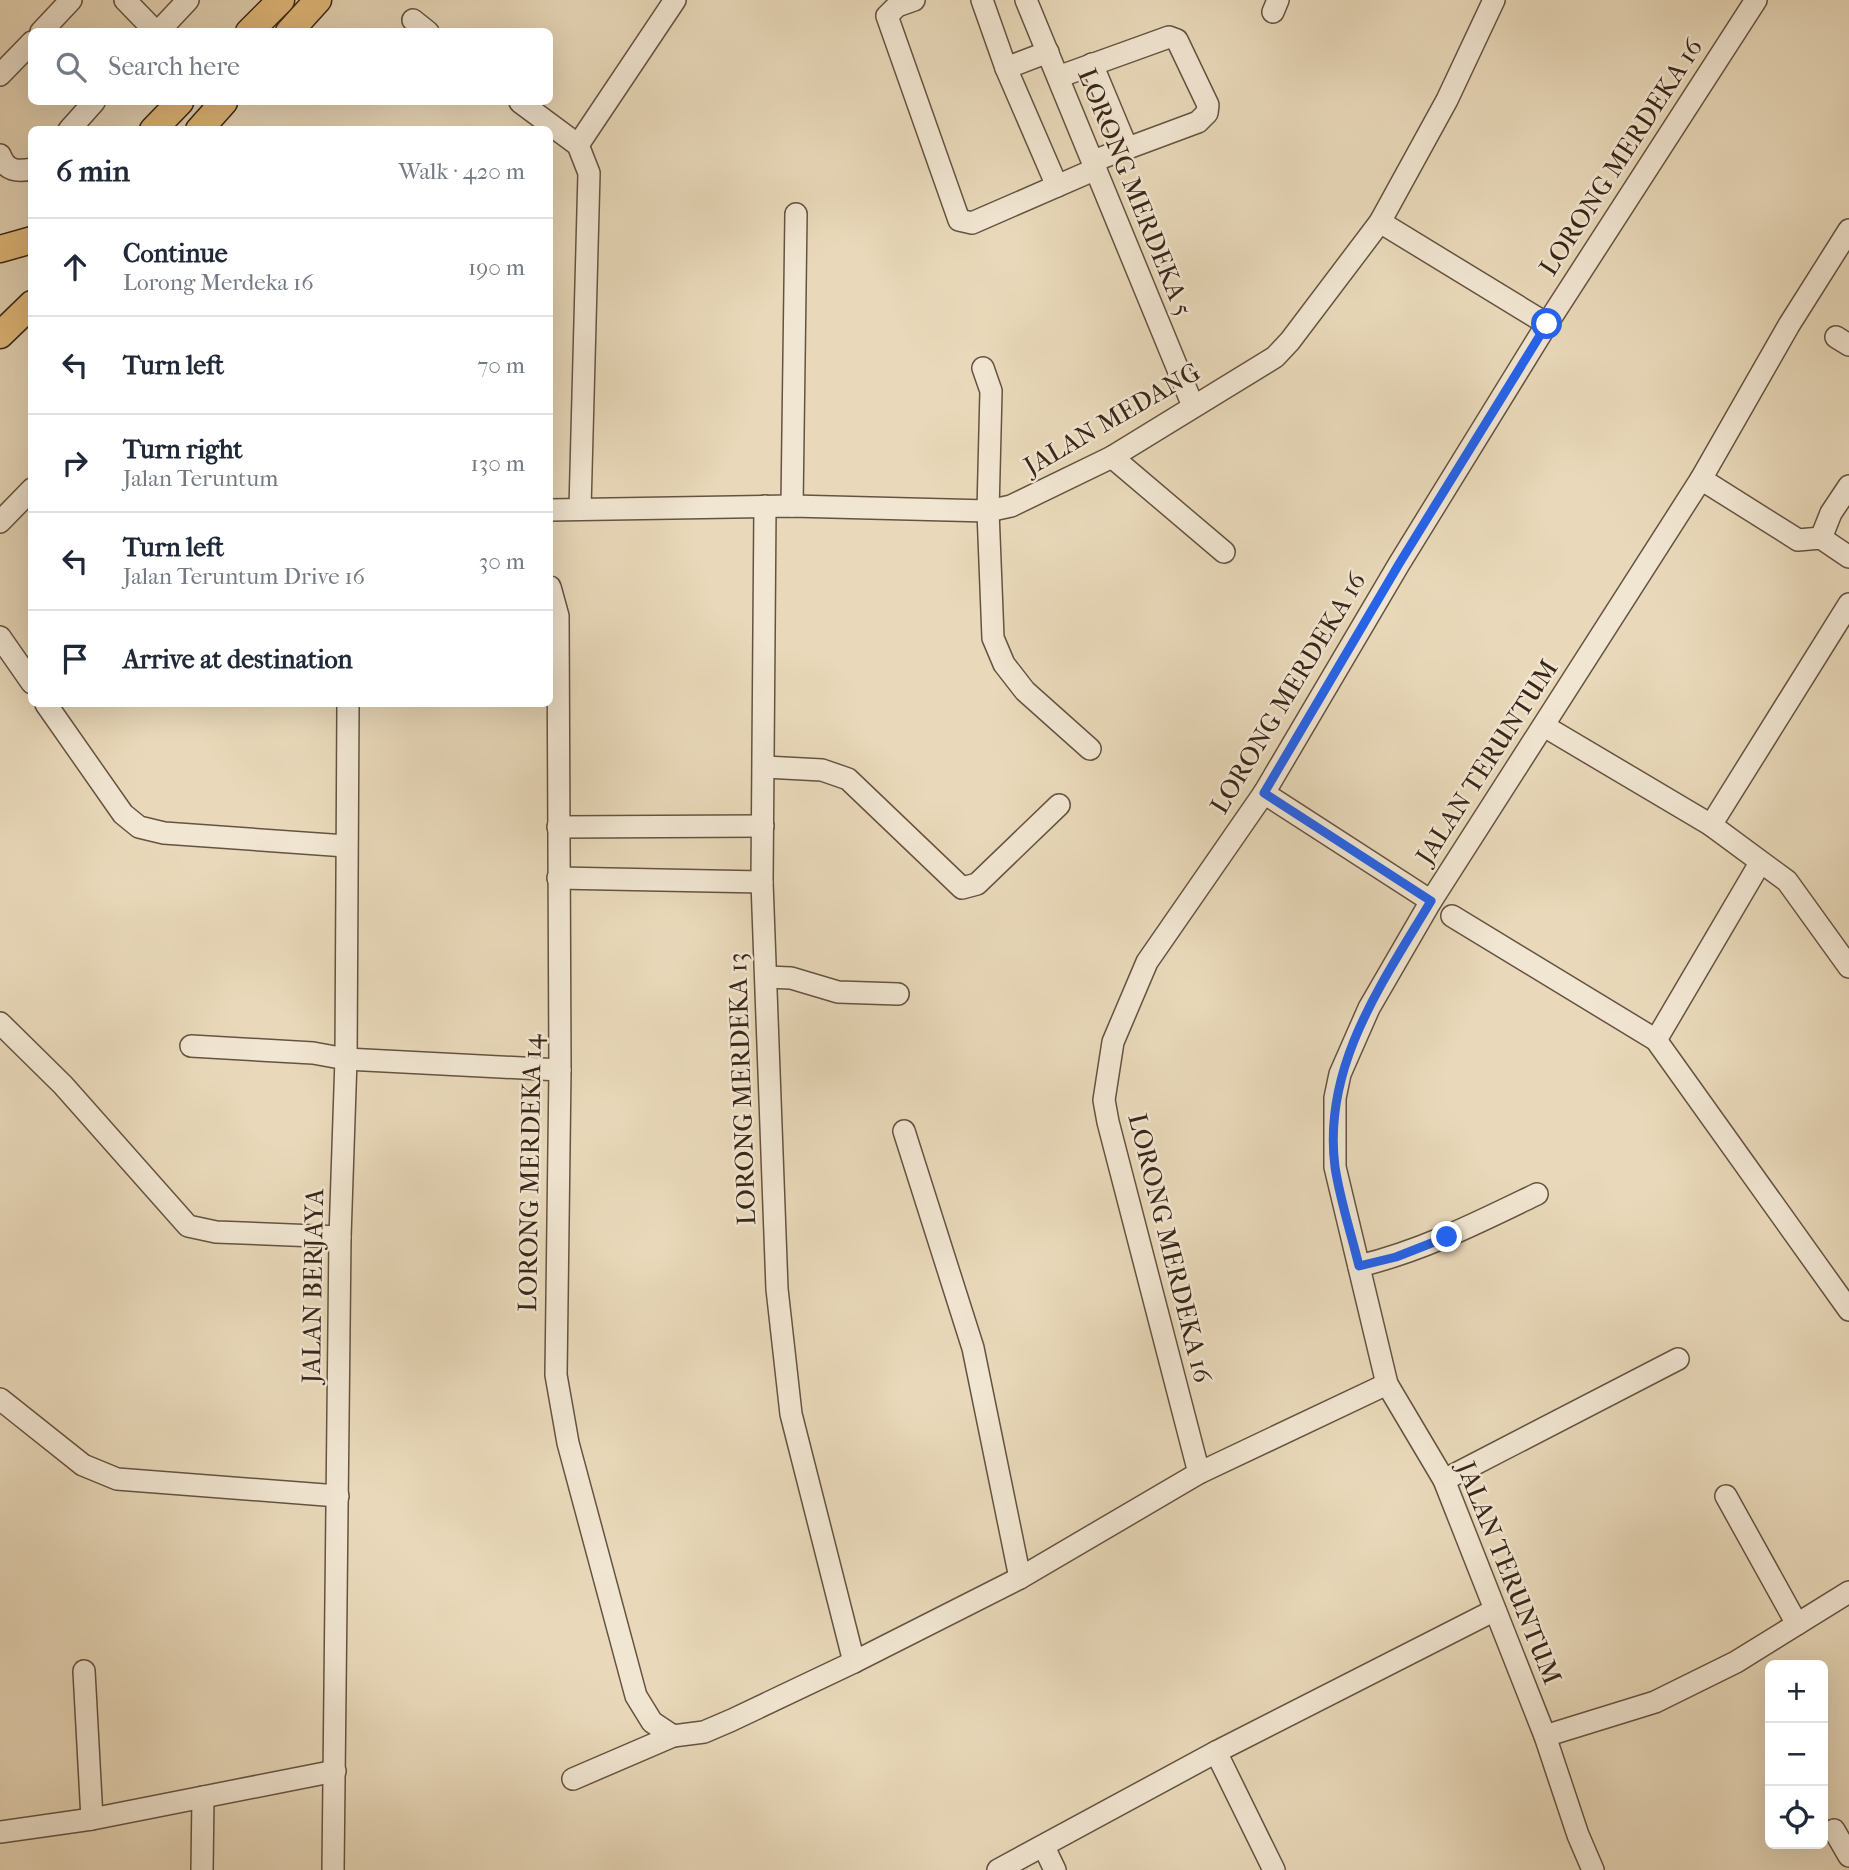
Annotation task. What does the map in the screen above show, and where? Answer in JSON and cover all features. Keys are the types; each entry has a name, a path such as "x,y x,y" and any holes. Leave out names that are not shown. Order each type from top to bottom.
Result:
{"main road":[{"path":"253,28 281,0"},
{"path":"293,28 318,0"},
{"path":"157,126 177,105"},
{"path":"0,249 28,241"},
{"path":"0,335 28,308"}],"street":[{"path":"45,28 71,0"},
{"path":"125,0 153,28"},
{"path":"161,28 188,0"},
{"path":"578,145 675,0"},
{"path":"914,0 897,6 887,16 959,220 972,223 1057,186 1127,148 1198,122 1207,113 1208,105 1177,40 1169,37 1058,77"},
{"path":"982,0 1006,68 1057,186"},
{"name":"LORONG MERDEKA 5","path":"1026,0 1193,406"},
{"name":"JALAN MEDANG","path":"553,510 792,506 988,510 1034,497 1112,457 1275,357 1310,317 1381,222 1447,100 1493,0"},
{"name":"LORONG MERDEKA 16","path":"1199,1473 1108,1122 1104,1100 1113,1042 1147,962 1264,793 1399,564 1547,324 1756,0"},
{"path":"0,75 28,46"},
{"path":"1006,68 1048,52"},
{"path":"1092,64 1127,148"},
{"path":"73,126 91,105"},
{"path":"524,105 552,126"},
{"path":"553,126 578,145 589,173 590,217 580,508"},
{"path":"0,155 7,167 14,171 28,169"},
{"path":"792,506 796,214"},
{"path":"1381,222 1547,324"},
{"name":"JALAN TERUNTUM","path":"1593,1870 1578,1835 1545,1736 1444,1480 1387,1384 1335,1167 1335,1098 1340,1074 1369,1008 1431,901 1701,479 1789,325 1849,230"},
{"path":"983,368 990,391 988,510 993,638 1004,664 1025,691 1090,749"},
{"path":"1112,457 1224,552"},
{"path":"1701,479 1798,540 1821,538 1849,557"},
{"path":"0,522 28,493"},
{"path":"1821,538 1831,513 1847,494"},
{"name":"LORONG MERDEKA 13","path":"765,506 762,882 777,1289 791,1414 854,1662"},
{"name":"LORONG MERDEKA 14","path":"553,598 558,616 560,1069 556,1375 560,1408 636,1696 652,1722 673,1736"},
{"path":"1710,825 1849,604"},
{"path":"0,637 28,677"},
{"path":"48,707 122,814 139,827 164,833 346,846"},
{"name":"JALAN BERJAYA","path":"333,1870 340,1237 346,1059 348,707"},
{"path":"1544,726 1710,825 1787,881 1849,967"},
{"path":"765,767 822,770 848,779 962,887 977,884 1059,805"},
{"path":"1264,793 1431,901"},
{"path":"558,827 763,826"},
{"path":"1656,1040 1760,863"},
{"path":"558,878 762,882"},
{"path":"1452,916 1656,1040 1849,1310"},
{"path":"766,977 791,978 838,992 898,994"},
{"path":"0,1024 63,1085 188,1226 216,1232 340,1237"},
{"path":"191,1046 313,1054 346,1059 560,1069"},
{"path":"904,1131 973,1348 1020,1578"},
{"path":"1359,1266 1396,1257 1447,1237 1538,1194"},
{"path":"1444,1480 1678,1359"},
{"path":"573,1779 673,1736 704,1732 854,1662 1020,1578 1199,1473 1387,1384"},
{"path":"0,1399 83,1465 117,1479 338,1496"},
{"path":"1726,1496 1797,1624"},
{"path":"1545,1736 1655,1702 1736,1662 1849,1592"},
{"path":"998,1870 1216,1752 1495,1610"},
{"path":"84,1671 92,1819"},
{"path":"1216,1752 1274,1870"},
{"path":"0,1832 92,1819 335,1771"},
{"path":"202,1870 203,1797"},
{"path":"1835,1829 1849,1856"},
{"path":"1044,1847 1055,1870"}],"route":[{"path":"1447,1237 1396,1257 1359,1266 1335,1167 1335,1098 1340,1074 1369,1008 1431,901 1264,793 1399,564 1547,324"}]}
